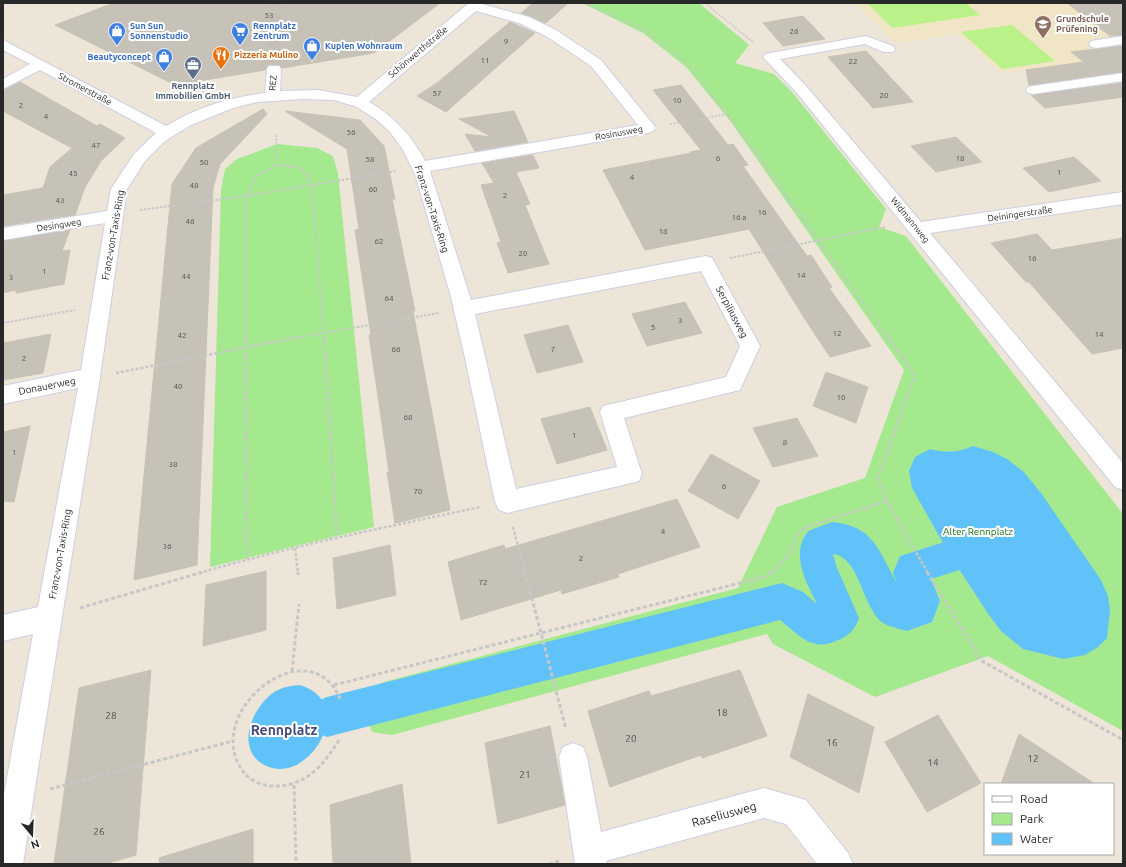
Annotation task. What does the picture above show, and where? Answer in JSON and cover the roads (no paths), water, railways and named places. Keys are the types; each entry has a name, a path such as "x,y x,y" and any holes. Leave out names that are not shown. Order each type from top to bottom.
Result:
{"street":[{"name":"Schönwerthstraße","path":"360,102 475,4"},
{"name":"Rosinusweg","path":"421,167 648,128 596,63 551,33 524,20 475,4"},
{"name":"Widmannweg","path":"888,49 866,40 770,57 802,90 1123,480"},
{"path":"1096,44 1123,40"},
{"name":"Stromerstraße","path":"3,44 167,133"},
{"path":"3,85 40,64"},
{"name":"REZ","path":"272,96 274,69"},
{"path":"1033,90 1123,77"},
{"name":"Franz-von-Taxis-Ring","path":"7,864 90,378 120,189 131,169 147,149 167,133 190,119 239,101 272,96 311,94 338,96 360,102 374,109 393,125 421,167 464,309 507,502"},
{"name":"Deiningerstraße","path":"917,229 1123,198"},
{"name":"Desingweg","path":"3,234 115,216"},
{"name":"Serpiliusweg","path":"464,309 706,263 750,346 733,384 611,412 631,474 507,502"},
{"name":"Donauerweg","path":"3,395 90,378"},
{"path":"3,628 49,617"},
{"path":"573,757 590,858"},
{"name":"Raseliusweg","path":"590,858 764,803 795,811 837,864"}],"water":[{"path":"973,446 993,452 1007,459 1024,472 1041,493 1101,580 1108,596 1110,610 1107,638 1098,647 1085,655 1063,659 1023,649 1001,631 951,557 912,488 909,471 915,457 930,449 952,452"},
{"path":"299,685 317,694 326,708 326,725 320,741 309,756 295,766 278,769 261,763 253,755 249,746 250,725 261,705 268,697 281,689"}],"waterway":[{"path":"327,717 782,601 790,605 816,626 823,627 831,625 841,618 816,559 816,550 818,546 821,542 827,539 846,539 857,547 866,559 887,601 896,610 907,613 919,609 922,601 911,573 912,568 951,557"}],"tunnel":[{"path":"274,69 275,3"}],"place":[{"name":"Grundschule Prüfening","path":"1043,39"},
{"name":"Sun Sun Sonnenstudio","path":"117,46"},
{"name":"Rennplatz Zentrum","path":"240,46"},
{"name":"Kuplen Wohnraum","path":"312,61"},
{"name":"Pizzeria Mulino","path":"221,70"},
{"name":"Beautyconcept","path":"164,72"},
{"name":"Rennplatz Immobilien GmbH","path":"193,80"}],"district":[{"name":"Rennplatz","path":"284,730"}],"park label":[{"name":"Alter Rennplatz","path":"978,531"}]}
